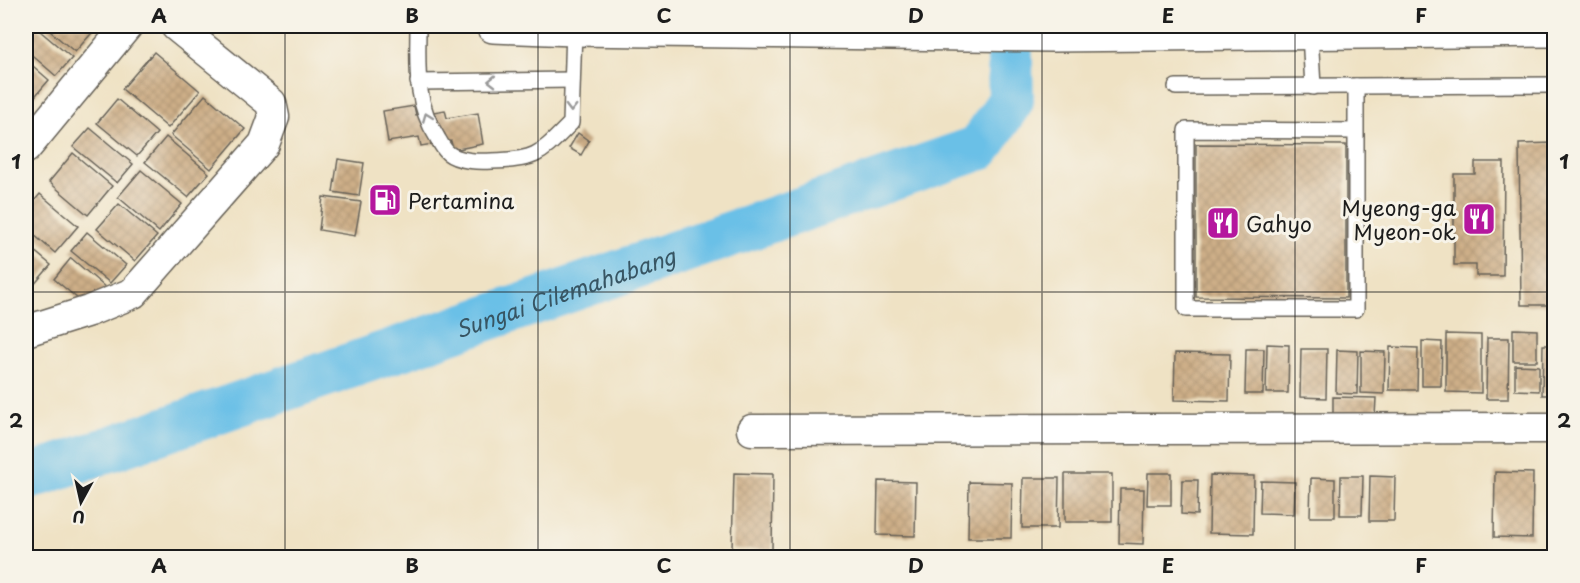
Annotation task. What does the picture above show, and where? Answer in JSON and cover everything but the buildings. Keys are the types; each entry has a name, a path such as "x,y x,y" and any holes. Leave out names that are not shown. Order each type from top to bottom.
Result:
{"street":[{"path":"26,148 127,26"},
{"path":"26,331 89,311 133,293 264,144 274,117 271,103 176,26"},
{"path":"493,26 1052,35 1554,30"},
{"path":"752,430 1554,428"}],"lane":[{"path":"418,26 420,100 430,126 448,153 472,162 521,160 544,151 571,123 574,29"},
{"path":"1310,34 1313,87"},
{"path":"418,82 572,80"},
{"path":"1176,87 1554,85"},
{"path":"1356,86 1356,131 1356,309 1186,309 1186,130 1356,131"}],"waterway":[{"name":"Sungai Cilemahabang","path":"26,478 979,148 1011,100 1009,26"}],"place":[{"name":"Pertamina","path":"385,200"},
{"name":"Myeong-ga Myeon-ok","path":"1479,219"},
{"name":"Gahyo","path":"1223,223"}]}
